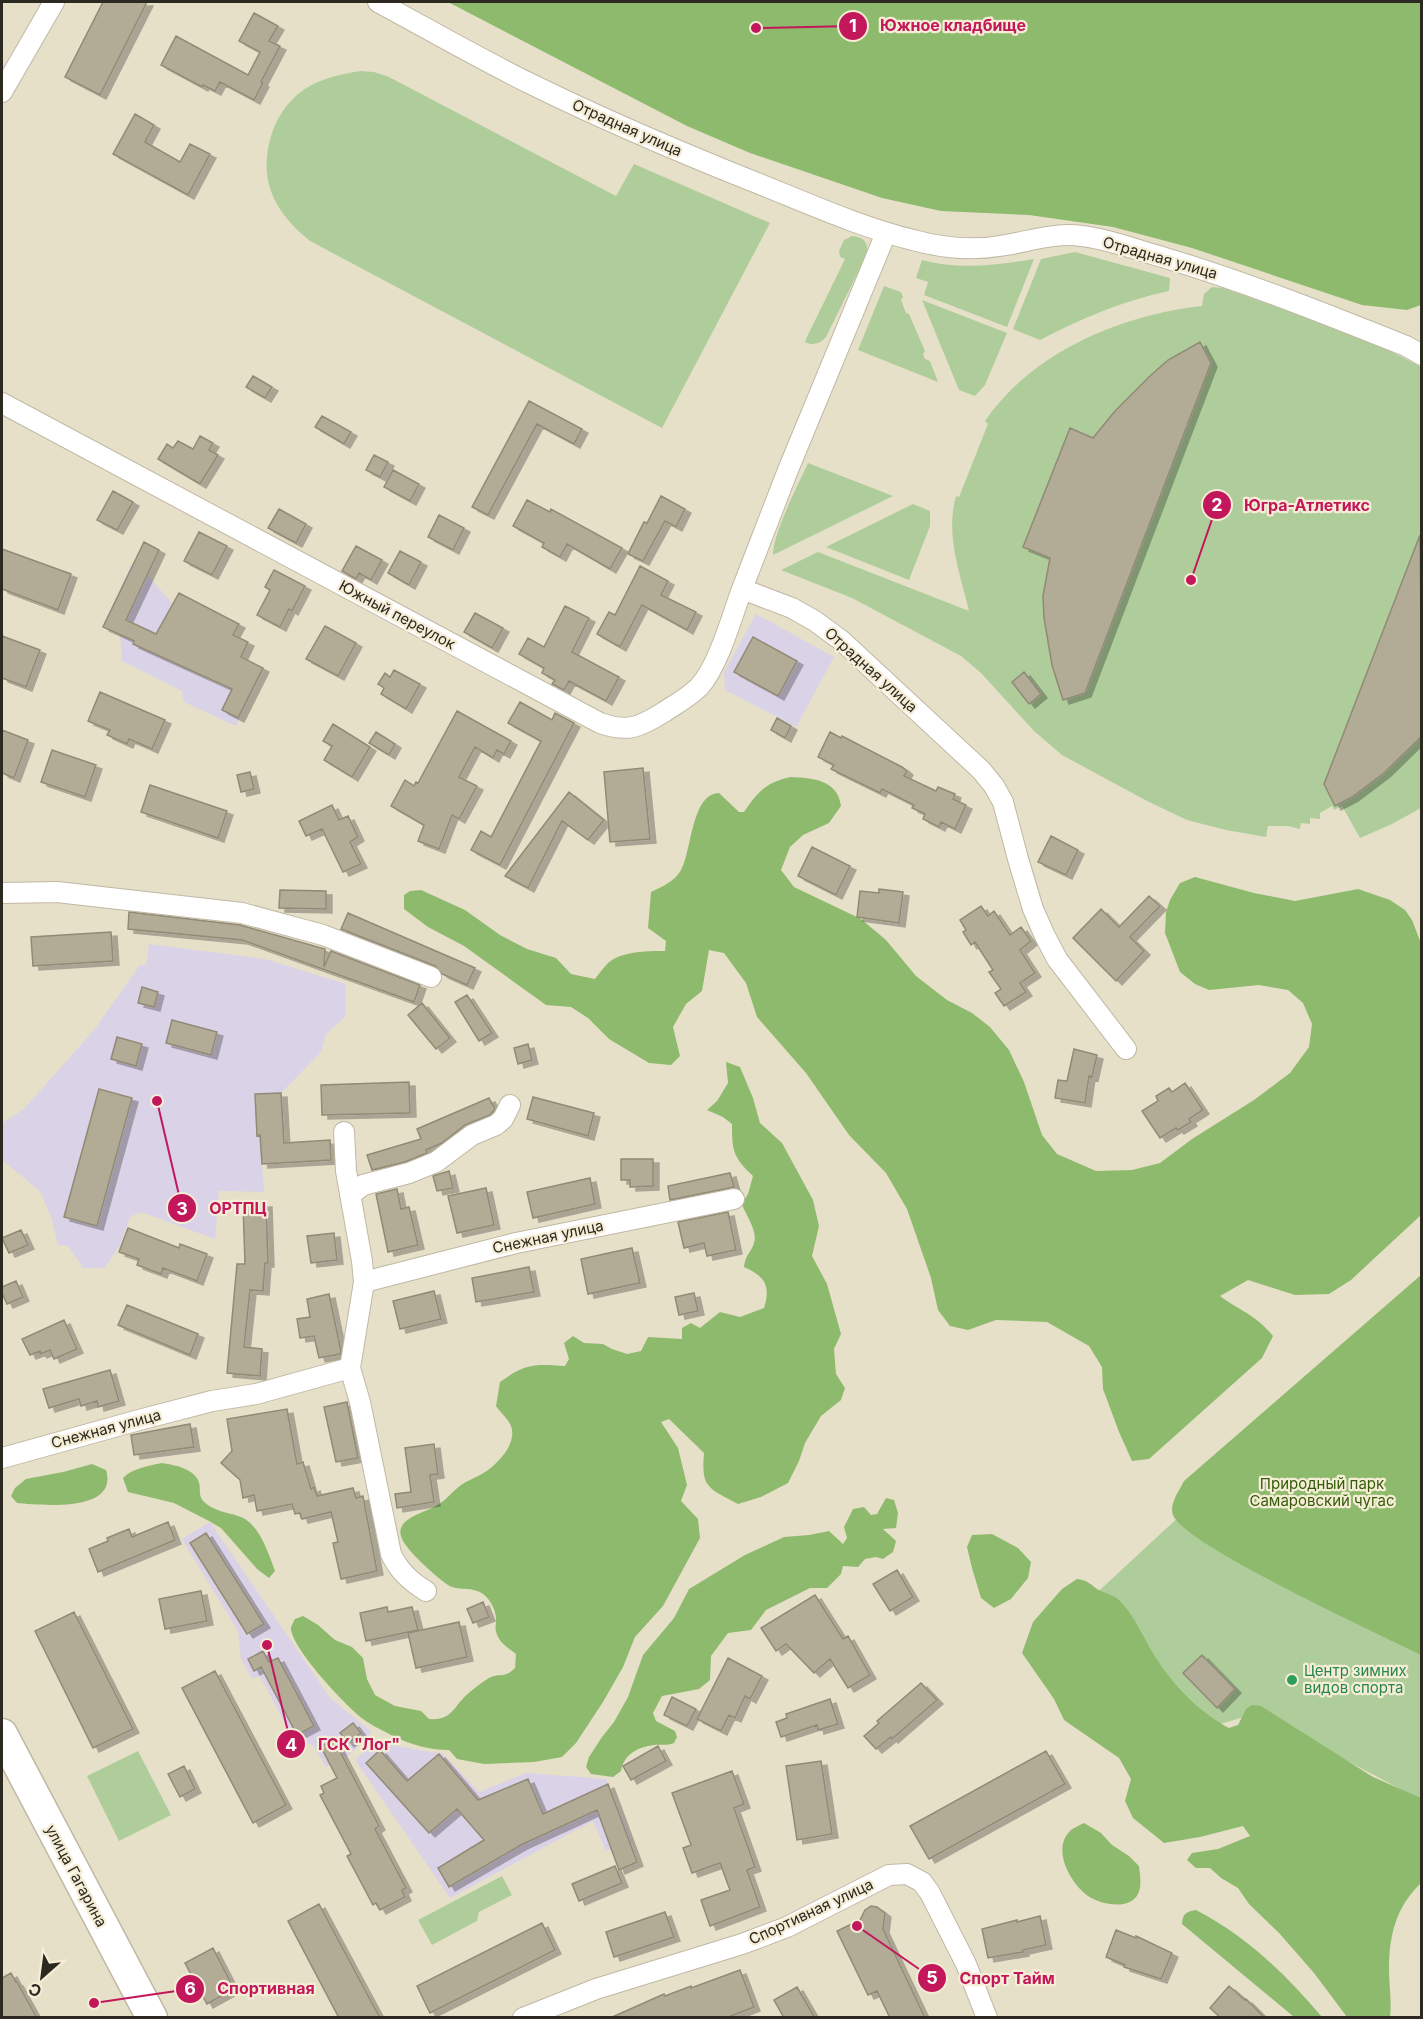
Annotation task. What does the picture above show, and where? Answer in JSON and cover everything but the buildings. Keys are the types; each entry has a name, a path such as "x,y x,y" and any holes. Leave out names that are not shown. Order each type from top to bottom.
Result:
{"main road":[{"name":"улица Гагарина","path":"2,1734 46,1841"},
{"name":"улица Гагарина","path":"2,1777 46,1841 69,1883 152,2018"},
{"name":"улица Гагарина","path":"69,1883 131,2018"}],"street":[{"path":"2,92 54,2"},
{"name":"Отрадная улица","path":"378,2 475,56 594,115 687,155 886,233 942,247 968,249 997,247 1064,235 1105,241 1259,288 1406,346 1422,355"},
{"path":"742,589 788,470 886,233"},
{"name":"Южный переулок","path":"2,403 613,728 629,729 643,725 698,688 711,669 742,589"},
{"name":"Отрадная улица","path":"742,589 792,608 815,621 842,641 981,770 1003,802 1027,889 1045,936 1057,959 1126,1049"},
{"path":"2,893 57,892 242,913 323,936 431,976"},
{"path":"350,1195 363,1185 409,1173 436,1162 472,1135 496,1125 503,1119 510,1105"},
{"path":"344,1132 346,1171 364,1282 350,1368 360,1402 392,1554 397,1566 409,1580 426,1592"},
{"name":"Снежная улица","path":"364,1282 516,1243 734,1199"},
{"name":"Снежная улица","path":"2,1458 149,1417 212,1401 256,1394 350,1368"},
{"name":"Спортивная улица","path":"523,2018 596,1989 742,1944 787,1927 889,1875 907,1874 922,1882 937,1905 966,1964 987,2018"}],"shaded area":[{"path":"131,565 149,574 148,576 173,604 241,656 264,668 236,726 184,702 182,691 122,661 120,635 102,627"},
{"path":"756,614 834,657 796,727 725,690 724,672"},
{"path":"149,944 265,959 346,984 345,1017 326,1034 321,1052 281,1093 284,1143 261,1145 264,1192 219,1191 215,1239 141,1212 130,1217 121,1243 105,1268 83,1268 68,1246 58,1245 51,1217 40,1191 2,1160 2,1123 24,1109 94,1030 140,965 146,965"},
{"path":"210,1522 330,1698 372,1732 350,1754 326,1767 313,1745 294,1740 260,1676 252,1679 241,1659 238,1631 182,1539"},
{"path":"375,1742 442,1753 479,1792 526,1773 606,1779 632,1841 606,1851 593,1821 450,1898 355,1760"}],"green space":[{"path":"448,2 1421,2 1421,305 1407,310 1362,305 1192,248 1113,227 1029,215 941,211 882,198 750,153 687,126"},
{"path":"361,71 389,77 616,196 634,164 770,223 662,428 310,241 297,230 278,206 268,180 268,150 276,123 289,103 311,85 327,78"},
{"path":"852,236 861,238 866,243 865,258 826,337 816,344 805,342 845,259 840,257 839,251 844,240"},
{"path":"1075,252 1170,278 1169,291 1103,311 1040,340 1013,329 1041,259"},
{"path":"1034,259 1007,327 924,295 928,282 916,278 922,260 964,266"},
{"path":"884,286 901,292 903,297 901,300 906,313 909,314 925,351 923,354 925,359 930,361 938,382 858,350"},
{"path":"1212,287 1223,288 1324,324 1421,367 1421,808 1360,838 1342,806 1334,810 1332,806 1320,813 1320,819 1310,818 1310,824 1301,823 1300,829 1288,826 1268,826 1266,837 1187,820 1062,755 1034,731 981,673 961,656 852,598 781,570 818,552 969,611 955,554 953,511 956,496 959,497 988,424 985,421 1004,397 1027,375 1053,357 1110,328 1141,318 1202,306 1204,294"},
{"path":"922,300 1007,333 985,385 975,396 959,390"},
{"path":"808,463 893,496 773,555 781,522"},
{"path":"913,504 930,511 930,526 909,580 826,547"},
{"path":"791,777 808,778 830,786 839,797 841,806 829,823 803,835 790,847 781,870 794,887 861,919 886,940 916,976 947,1000 972,1013 990,1027 1009,1050 1024,1082 1042,1135 1057,1154 1096,1171 1132,1170 1160,1163 1290,1073 1309,1047 1312,1024 1303,1003 1288,990 1259,985 1209,990 1195,984 1180,972 1165,933 1166,912 1180,883 1195,877 1295,901 1358,889 1390,900 1405,910 1412,920 1422,946 1421,1215 1351,1280 1329,1294 1295,1295 1248,1280 1220,1296 1254,1318 1273,1336 1262,1358 1149,1459 1132,1461 1103,1389 1102,1367 1089,1346 1047,1322 996,1320 968,1330 950,1326 938,1310 931,1278 907,1209 886,1173 849,1135 806,1073 757,1017 746,983 724,953 709,950 702,991 686,1004 673,1027 680,1056 671,1065 649,1063 609,1039 588,1018 571,1007 546,1005 464,946 428,927 404,909 404,895 410,891 421,890 465,910 500,935 527,949 556,958 571,974 595,979 608,963 620,956 635,952 665,951 666,941 648,928 651,892 664,886 681,870 703,803 710,796 719,793 739,812 744,812 763,789"},
{"path":"726,1062 740,1067 753,1098 760,1123 782,1143 813,1200 819,1226 812,1256 827,1284 841,1334 834,1349 836,1374 845,1388 841,1400 821,1416 805,1443 788,1483 761,1497 738,1504 709,1486 704,1473 704,1453 669,1419 661,1422 678,1448 687,1485 681,1501 698,1519 700,1538 663,1606 635,1637 623,1667 603,1702 576,1743 562,1757 534,1762 484,1764 457,1759 449,1750 419,1746 391,1735 363,1719 333,1690 300,1649 293,1637 291,1627 295,1619 303,1616 335,1640 352,1647 363,1658 367,1679 375,1695 395,1706 421,1711 429,1719 444,1717 481,1683 515,1668 516,1654 499,1638 496,1630 496,1614 489,1600 475,1590 456,1588 447,1584 413,1554 401,1536 401,1529 409,1519 440,1504 460,1485 480,1475 504,1454 512,1439 512,1431 509,1422 496,1406 500,1382 517,1371 531,1366 565,1366 569,1359 564,1343 573,1336 584,1343 603,1344 627,1354 641,1351 648,1337 682,1339 682,1328 691,1323 700,1328 720,1312 740,1317 764,1308 767,1294 764,1283 757,1274 744,1267 755,1238 742,1204 748,1194 753,1176 741,1164 735,1153 732,1124 707,1110 717,1101 728,1083"},
{"name":"Природный парк Самаровский чугас","path":"1421,1275 1421,1655 1287,1589 1211,1547 1185,1529 1173,1515 1172,1506 1184,1481"},
{"path":"162,1463 192,1473 198,1480 204,1502 216,1509 245,1519 251,1524 261,1538 275,1571 269,1578 257,1569 221,1528 174,1503 128,1492 123,1478 141,1468"},
{"path":"92,1464 106,1470 107,1484 101,1494 90,1500 43,1505 17,1503 11,1496 15,1488 26,1479"},
{"path":"886,1498 894,1500 898,1513 896,1528 883,1529 896,1541 893,1552 883,1559 876,1557 865,1559 858,1567 843,1566 841,1574 827,1588 810,1588 766,1610 751,1630 728,1633 711,1656 710,1680 699,1689 662,1696 653,1713 656,1721 675,1731 677,1737 674,1743 648,1746 633,1752 625,1760 621,1771 613,1777 591,1774 586,1767 589,1757 614,1722 628,1697 643,1655 674,1618 689,1589 745,1555 784,1537 829,1531 843,1544 847,1538 844,1527 853,1509 864,1507 871,1515 877,1514"},
{"name":"Центр зимних видов спорта","path":"1183,1513 1421,1647 1421,1800 1257,1713 1207,1728 1089,1600"},
{"path":"992,1534 1018,1548 1031,1562 1028,1578 1011,1599 994,1608 981,1598 967,1547 972,1535"},
{"path":"1077,1579 1086,1581 1118,1599 1129,1612 1156,1658 1171,1678 1197,1706 1218,1722 1229,1728 1238,1725 1246,1709 1252,1705 1261,1706 1373,1777 1421,1798 1421,1883 1412,1892 1400,1912 1390,1945 1390,2017 1347,2017 1314,1973 1280,1934 1249,1904 1238,1888 1210,1868 1196,1868 1187,1860 1192,1853 1218,1849 1250,1836 1243,1826 1164,1843 1133,1818 1125,1801 1131,1779 1119,1758 1064,1720 1054,1699 1022,1653 1033,1622 1062,1589"},
{"path":"138,1751 171,1815 119,1841 87,1776"},
{"path":"1084,1823 1101,1833 1112,1845 1139,1866 1140,1887 1134,1900 1120,1904 1103,1903 1088,1896 1072,1879 1064,1862 1063,1845 1065,1837 1071,1830"},
{"path":"502,1876 512,1895 479,1912 477,1921 432,1945 418,1920"},
{"path":"1196,1910 1232,1932 1265,1957 1322,2017 1294,2017 1182,1924 1186,1914"}],"place":[{"name":"Южное кладбище","path":"756,28"},
{"name":"Югра-Атлетикс","path":"1191,580"},
{"name":"ОРТПЦ","path":"157,1101"},
{"name":"ГСК \"Лог\"","path":"267,1645"},
{"name":"Центр зимних видов спорта","path":"1292,1680"},
{"name":"Спорт Тайм","path":"857,1926"},
{"name":"Спортивная","path":"94,2003"}]}
